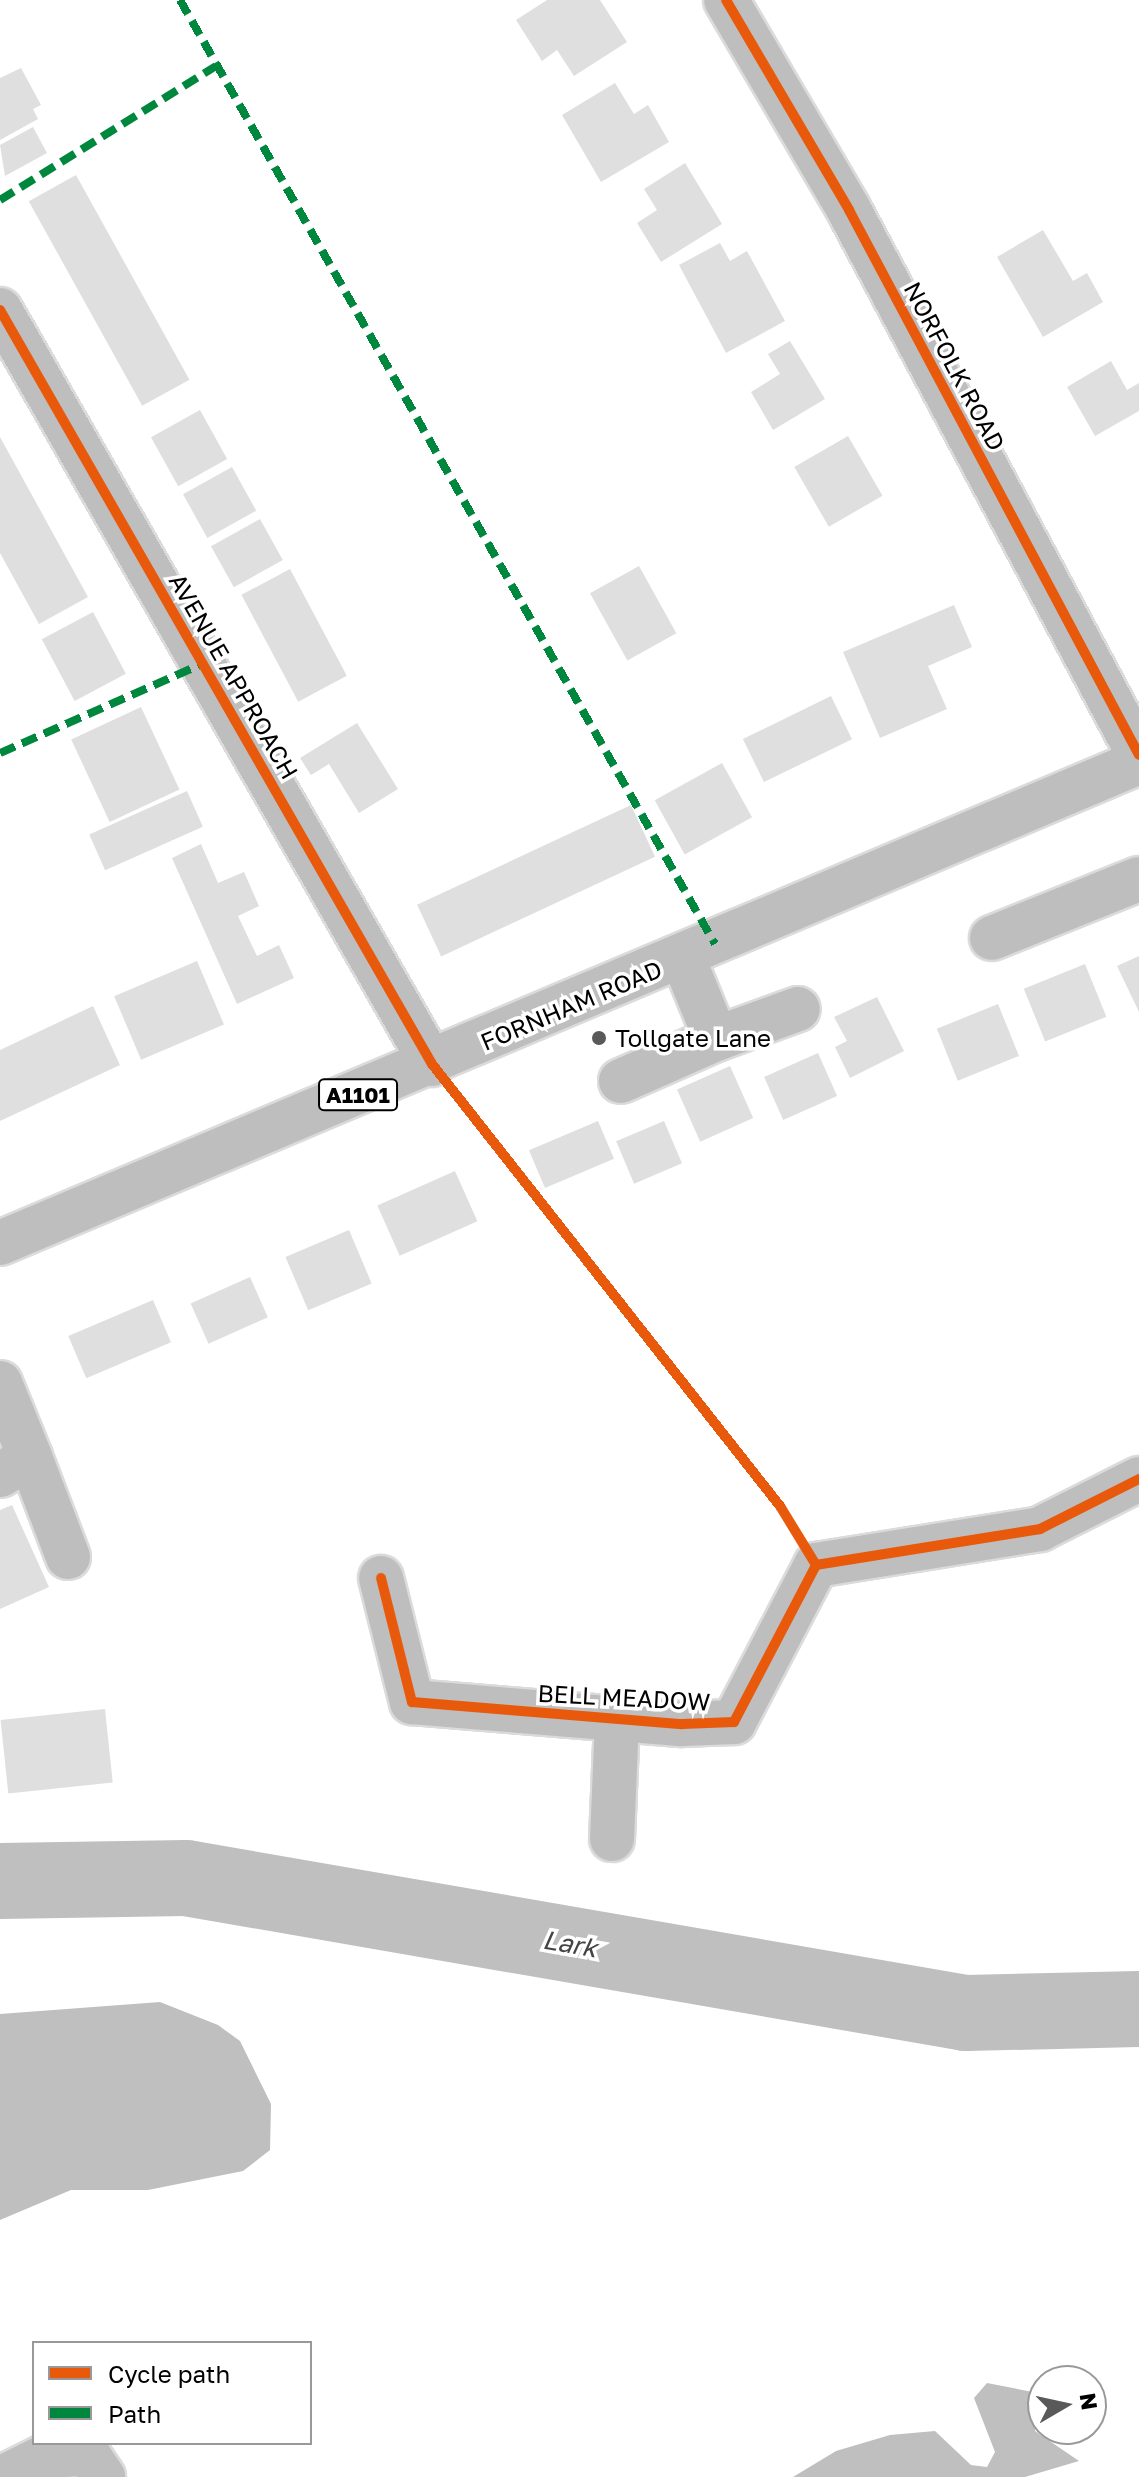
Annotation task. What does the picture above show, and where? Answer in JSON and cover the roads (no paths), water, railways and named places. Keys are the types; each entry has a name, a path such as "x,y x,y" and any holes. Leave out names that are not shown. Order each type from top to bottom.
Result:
{"street":[{"name":"NORFOLK ROAD","path":"726,0 849,210 1139,755"},
{"name":"AVENUE APPROACH","path":"0,310 432,1064"},
{"name":"FORNHAM ROAD","path":"0,1243 432,1064 1139,762"},
{"path":"992,938 1139,879"},
{"path":"683,958 716,1039"},
{"path":"621,1081 716,1039 798,1009"},
{"path":"0,1383 15,1466 68,1557"},
{"name":"BELL MEADOW","path":"381,1578 412,1702 617,1718 734,1722 816,1565 1040,1529 1139,1479"},
{"path":"612,1839 617,1718"},
{"path":"4,2477 44,2457 87,2453 103,2477"}],"waterway":[{"name":"Lark","path":"0,1881 186,1878 966,2013 1139,2009"}],"place":[{"name":"Tollgate Lane","path":"599,1038"}]}
